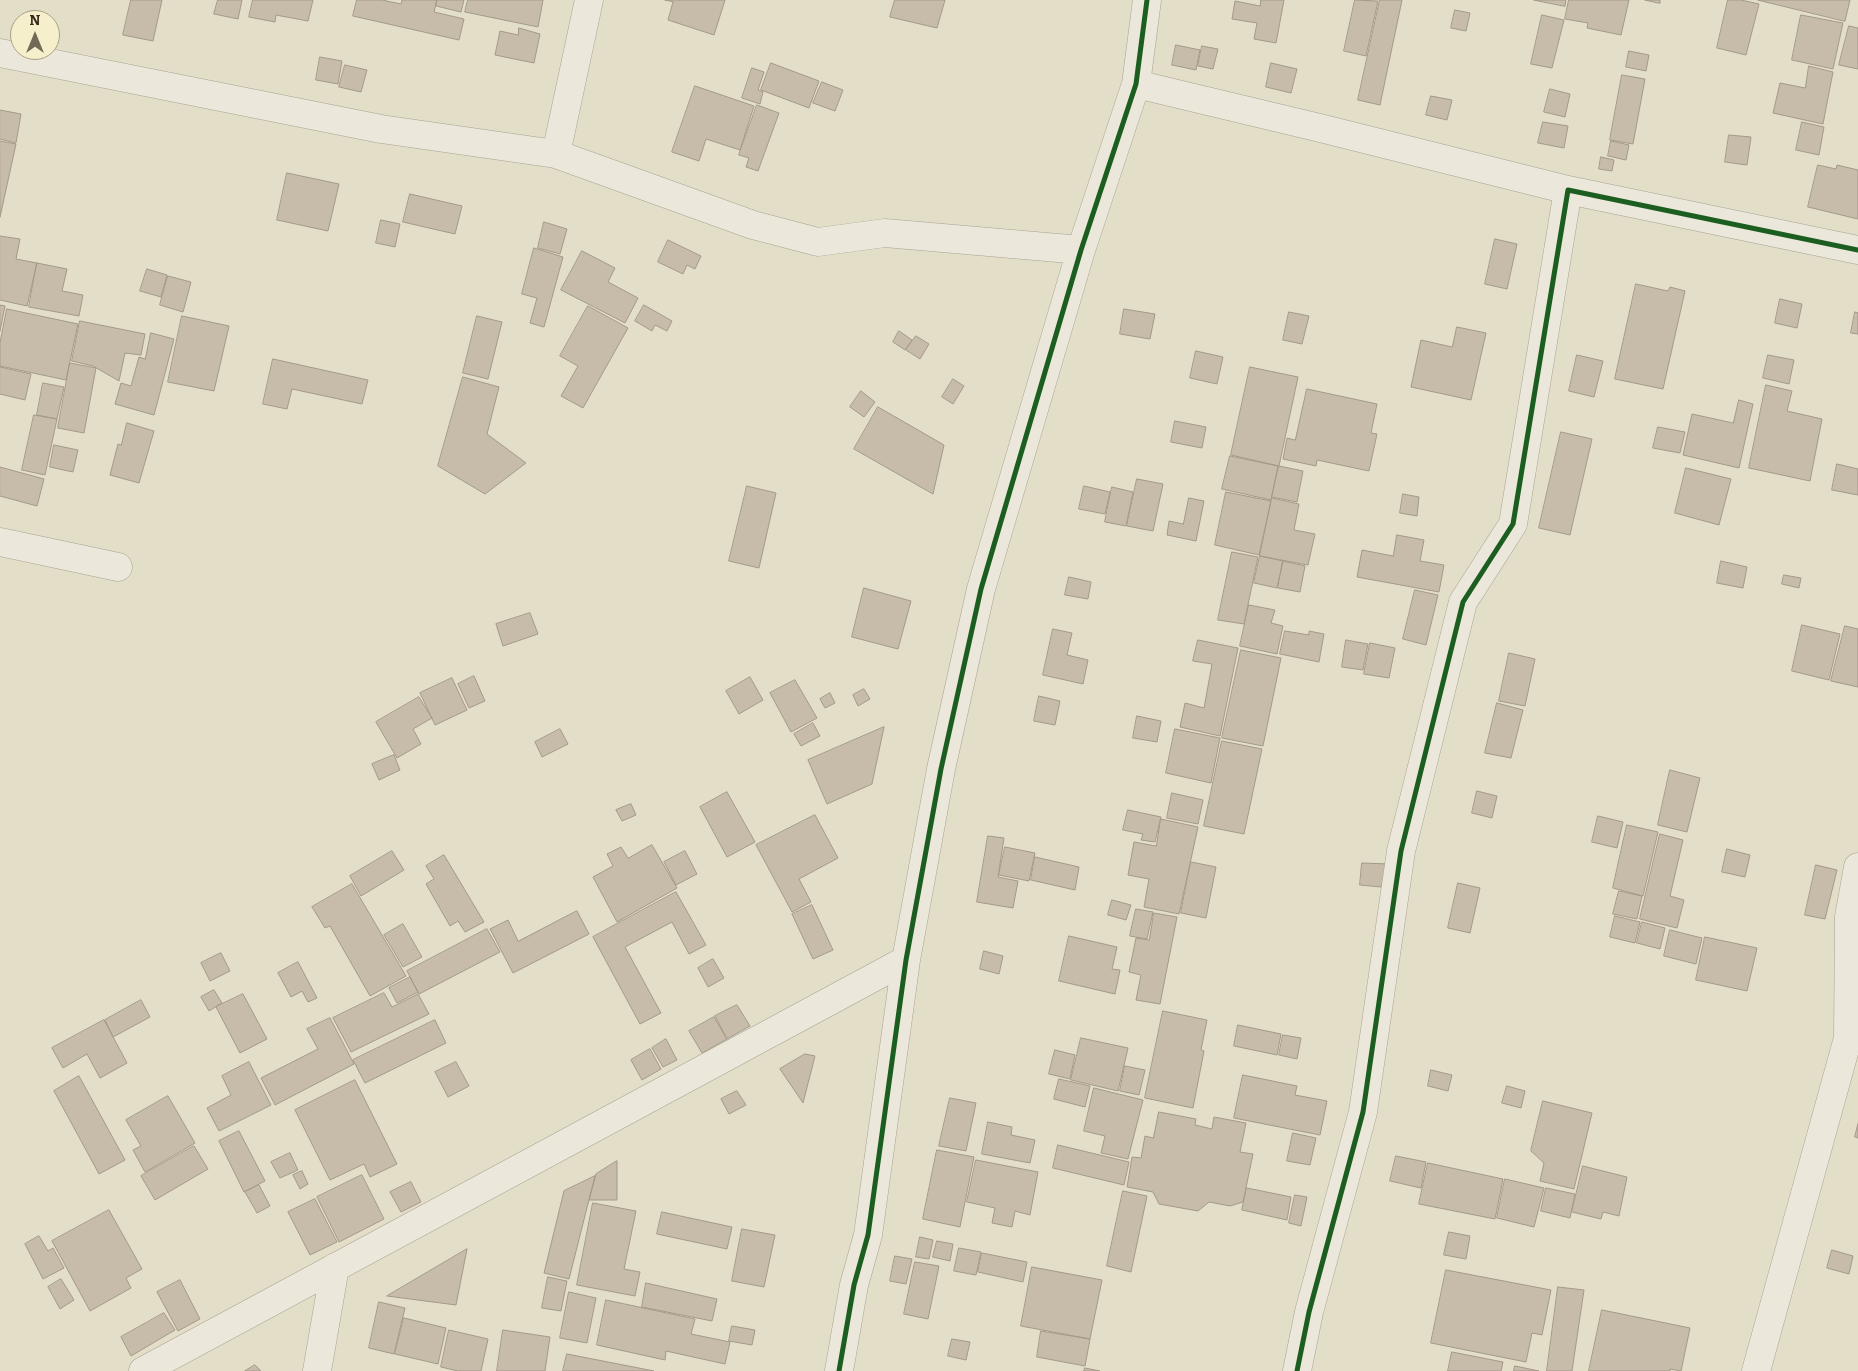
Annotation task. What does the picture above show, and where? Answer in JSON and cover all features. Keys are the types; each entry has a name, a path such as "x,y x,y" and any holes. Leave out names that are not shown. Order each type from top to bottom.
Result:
{"street":[{"path":"556,154 589,0"},
{"path":"838,1371 854,1285 868,1235 906,960 941,769 981,589 1081,250 1136,84 1147,0"},
{"path":"0,53 381,129 556,154 753,225 818,242 885,233 1081,250"},
{"path":"1136,84 1310,125 1568,190 1858,250"},
{"path":"1297,1371 1310,1312 1363,1112 1401,851 1463,602 1513,524 1568,190"},
{"path":"0,542 118,567"},
{"path":"1756,1371 1848,1038 1849,917 1858,867"},
{"path":"143,1371 906,960"},
{"path":"317,1371 335,1267"}],"building":[{"path":"131,0 162,0 153,41 123,35"},
{"path":"218,0 242,0 238,19 214,14"},
{"path":"253,0 313,0 308,21 276,15 275,22 249,17"},
{"path":"357,0 382,0 401,4 402,0 437,0 434,12 464,19 459,40 353,16"},
{"path":"437,0 464,0 461,12 436,6"},
{"path":"468,0 543,0 538,27 465,12"},
{"path":"665,0 725,0 714,35 668,20 673,2"},
{"path":"895,0 945,0 937,28 890,17"},
{"path":"1261,0 1284,0 1276,43 1254,39 1257,23 1232,19 1235,1 1260,6"},
{"path":"1355,0 1378,1 1366,56 1344,51"},
{"path":"1380,0 1402,0 1380,105 1358,100"},
{"path":"1534,0 1566,0 1565,6"},
{"path":"1569,0 1629,0 1621,35 1587,28 1588,23 1565,19"},
{"path":"1645,0 1660,0 1660,3"},
{"path":"1728,0 1741,0 1759,4 1746,55 1717,48"},
{"path":"1758,0 1850,0 1845,21"},
{"path":"1455,10 1470,13 1466,31 1451,28"},
{"path":"1542,15 1564,20 1552,68 1531,64"},
{"path":"1801,15 1843,23 1833,69 1792,60"},
{"path":"1849,26 1858,28 1858,69 1839,65"},
{"path":"519,28 540,34 534,63 495,55 500,31 518,35"},
{"path":"1176,45 1200,50 1196,70 1172,65"},
{"path":"1202,46 1218,49 1213,69 1198,66"},
{"path":"1629,51 1649,55 1646,71 1626,67"},
{"path":"320,57 342,61 338,84 316,80"},
{"path":"771,63 819,81 809,108 761,90"},
{"path":"1271,63 1297,69 1291,93 1266,87"},
{"path":"345,65 367,70 361,92 339,87"},
{"path":"1809,66 1833,72 1823,124 1773,113 1780,83 1805,88"},
{"path":"752,68 764,72 758,90 763,92 760,104 742,98"},
{"path":"1622,75 1645,79 1633,144 1610,140"},
{"path":"822,82 843,90 835,111 813,103"},
{"path":"695,86 754,106 740,150 706,139 699,161 672,152"},
{"path":"1550,89 1570,94 1565,117 1544,112"},
{"path":"1431,96 1452,100 1447,120 1426,115"},
{"path":"757,105 779,113 758,171 746,167 749,158 739,155"},
{"path":"0,110 21,114 16,143 0,139"},
{"path":"1543,122 1568,126 1564,148 1538,143"},
{"path":"1802,122 1824,127 1819,155 1796,150"},
{"path":"1729,135 1751,137 1747,165 1725,162"},
{"path":"0,141 16,144 0,217"},
{"path":"1611,141 1629,145 1626,160 1608,156"},
{"path":"1601,157 1614,160 1612,171 1599,169"},
{"path":"1818,165 1836,169 1837,165 1858,170 1858,219 1808,207"},
{"path":"287,173 339,184 328,231 277,220"},
{"path":"410,194 462,206 455,234 403,222"},
{"path":"381,220 400,224 395,247 376,243"},
{"path":"544,222 567,229 560,254 538,248"},
{"path":"0,236 20,239 16,259 37,263 27,306 0,300"},
{"path":"1495,239 1517,244 1507,289 1485,284"},
{"path":"668,240 701,256 695,269 687,265 683,274 658,262"},
{"path":"534,248 563,257 544,327 530,323 537,298 522,294"},
{"path":"582,251 615,268 608,282 638,298 625,323 561,290"},
{"path":"37,263 67,269 62,291 83,295 79,316 29,307"},
{"path":"147,269 167,275 161,297 140,291"},
{"path":"168,276 191,282 183,312 160,305"},
{"path":"1636,284 1668,291 1670,287 1685,291 1663,389 1615,379"},
{"path":"1780,299 1802,304 1797,328 1775,323"},
{"path":"0,305 5,306 0,331"},
{"path":"644,305 672,321 667,331 655,325 652,331 635,321"},
{"path":"588,306 628,328 583,408 561,396 578,366 560,356"},
{"path":"7,309 78,324 66,380 0,366 0,343"},
{"path":"1124,309 1155,314 1150,339 1120,334"},
{"path":"1289,312 1309,316 1302,344 1283,340"},
{"path":"1855,312 1858,313 1858,334 1851,333"},
{"path":"182,316 229,326 214,391 168,382"},
{"path":"477,316 502,322 488,379 463,373"},
{"path":"80,321 145,334 141,355 125,353 119,381 93,366 72,361"},
{"path":"1457,327 1486,333 1471,400 1411,387 1421,340 1452,347"},
{"path":"899,331 912,340 905,350 893,342"},
{"path":"151,333 174,339 154,415 115,404 121,383 131,386 139,357 145,359"},
{"path":"916,336 929,344 920,359 906,350"},
{"path":"1196,351 1223,357 1217,384 1190,378"},
{"path":"1577,355 1603,361 1594,397 1569,391"},
{"path":"1768,355 1794,360 1789,384 1763,378"},
{"path":"273,359 368,380 362,404 292,389 287,409 263,404"},
{"path":"70,363 96,368 84,433 58,428"},
{"path":"0,367 31,374 25,400 0,394"},
{"path":"1250,367 1298,377 1279,466 1231,455"},
{"path":"463,377 499,387 487,434 526,463 485,494 438,466"},
{"path":"953,379 964,386 953,404 942,397"},
{"path":"43,383 64,387 57,419 37,415"},
{"path":"1766,385 1792,391 1787,411 1822,419 1810,481 1749,468"},
{"path":"1307,389 1377,404 1371,433 1377,434 1369,471 1317,460 1316,466 1283,459 1287,438 1295,440"},
{"path":"861,391 875,402 864,417 850,407"},
{"path":"1739,400 1753,404 1739,468 1683,455 1692,414 1733,423"},
{"path":"878,407 944,445 933,494 854,449"},
{"path":"34,415 57,419 45,475 22,470"},
{"path":"1175,421 1206,427 1202,448 1171,442"},
{"path":"127,423 154,431 139,483 110,475 118,444 121,445"},
{"path":"1658,427 1685,432 1680,453 1653,448"},
{"path":"1561,432 1592,439 1570,535 1539,528"},
{"path":"54,445 78,450 73,472 50,467"},
{"path":"1230,456 1278,466 1271,500 1222,489"},
{"path":"1837,464 1858,469 1858,495 1832,490"},
{"path":"1279,466 1303,471 1297,502 1272,497"},
{"path":"0,467 44,479 37,506 0,496"},
{"path":"1686,468 1731,479 1719,525 1675,513"},
{"path":"1137,479 1163,484 1153,531 1127,526"},
{"path":"747,486 776,493 759,568 729,561"},
{"path":"1084,486 1110,492 1105,514 1079,509"},
{"path":"1112,487 1133,492 1126,526 1105,522"},
{"path":"1226,492 1271,501 1259,555 1215,545"},
{"path":"1403,494 1419,497 1417,516 1400,513"},
{"path":"1189,498 1204,501 1196,541 1167,535 1169,521 1183,524"},
{"path":"1272,498 1299,504 1294,530 1315,534 1308,565 1260,556"},
{"path":"1397,535 1424,540 1420,561 1444,565 1439,592 1357,577 1362,550 1393,556"},
{"path":"1232,552 1258,557 1244,624 1218,620"},
{"path":"1260,556 1283,561 1277,588 1254,583"},
{"path":"1283,561 1305,566 1300,592 1278,588"},
{"path":"1721,561 1747,567 1743,588 1717,583"},
{"path":"1784,575 1801,578 1799,588 1782,584"},
{"path":"1069,577 1091,582 1088,599 1065,595"},
{"path":"864,588 911,601 898,649 852,637"},
{"path":"1415,590 1438,595 1426,645 1403,639"},
{"path":"1249,605 1275,610 1271,623 1283,626 1277,654 1240,646"},
{"path":"530,613 538,634 503,646 496,624"},
{"path":"1802,625 1840,634 1829,680 1792,671"},
{"path":"1845,626 1858,629 1858,687 1831,681"},
{"path":"1053,629 1072,633 1067,655 1088,660 1083,684 1043,675"},
{"path":"1285,631 1309,635 1309,631 1324,634 1319,662 1280,654"},
{"path":"1198,640 1238,648 1220,736 1180,727 1185,703 1204,708 1212,664 1193,661"},
{"path":"1346,640 1368,644 1363,670 1342,667"},
{"path":"1370,643 1395,648 1389,678 1364,674"},
{"path":"1241,650 1281,658 1263,746 1222,738"},
{"path":"1509,653 1535,659 1525,706 1499,701"},
{"path":"474,676 485,701 469,708 458,684"},
{"path":"750,677 763,700 739,714 726,691"},
{"path":"452,678 467,710 435,725 420,693"},
{"path":"795,680 817,718 791,732 770,693"},
{"path":"864,689 870,699 858,706 853,695"},
{"path":"830,693 835,703 825,708 820,699"},
{"path":"1039,696 1060,701 1055,725 1034,721"},
{"path":"419,697 432,718 413,729 421,744 397,758 376,722"},
{"path":"1497,703 1523,710 1511,758 1485,753"},
{"path":"1137,716 1161,721 1157,742 1133,738"},
{"path":"813,723 820,736 801,746 794,734"},
{"path":"884,727 872,784 827,804 808,760"},
{"path":"560,729 568,744 542,757 535,742"},
{"path":"1175,729 1220,738 1211,783 1166,773"},
{"path":"1222,741 1262,749 1244,834 1204,826"},
{"path":"394,755 400,770 379,780 372,764"},
{"path":"1670,770 1700,778 1687,832 1658,825"},
{"path":"1477,791 1497,796 1492,818 1472,813"},
{"path":"727,792 755,842 727,857 700,807"},
{"path":"1172,793 1203,800 1198,824 1167,818"},
{"path":"631,804 636,815 622,821 616,810"},
{"path":"1128,810 1161,817 1155,842 1141,840 1143,834 1123,830"},
{"path":"815,815 838,858 799,879 811,902 792,912 756,845"},
{"path":"1598,816 1623,822 1617,848 1592,842"},
{"path":"1161,819 1198,827 1179,914 1144,907 1149,879 1128,875 1134,842 1156,846"},
{"path":"1627,825 1658,832 1643,896 1613,888"},
{"path":"1660,834 1683,840 1670,896 1684,900 1677,928 1640,919"},
{"path":"988,836 1004,838 998,877 1018,881 1013,908 977,902"},
{"path":"652,845 677,888 617,922 593,877 613,866 607,854 621,847 628,858"},
{"path":"1005,847 1035,853 1029,881 999,875"},
{"path":"1727,849 1750,855 1745,877 1722,872"},
{"path":"392,851 404,870 361,896 350,876"},
{"path":"685,851 697,874 676,885 664,862"},
{"path":"444,855 484,922 465,932 458,921 450,926 426,884 434,879 426,866"},
{"path":"1035,857 1079,867 1075,890 1031,880"},
{"path":"1191,862 1216,867 1206,918 1181,913"},
{"path":"1362,863 1390,864 1381,887 1360,885"},
{"path":"1816,865 1837,870 1825,919 1805,915"},
{"path":"1458,883 1480,888 1470,933 1448,928"},
{"path":"352,884 406,976 370,996 330,926 325,928 312,907"},
{"path":"1619,891 1642,896 1637,919 1613,914"},
{"path":"676,892 706,945 689,954 672,922 625,947 661,1013 640,1024 593,937"},
{"path":"1112,900 1131,905 1126,920 1108,915"},
{"path":"812,905 833,950 813,959 792,914"},
{"path":"1136,909 1153,912 1147,939 1130,936"},
{"path":"577,911 589,934 513,973 490,929 508,920 518,941"},
{"path":"1154,913 1177,917 1160,1004 1136,1000 1141,975 1129,972 1136,938 1149,940"},
{"path":"1615,916 1640,922 1635,943 1610,937"},
{"path":"1642,922 1665,928 1660,949 1637,943"},
{"path":"403,924 422,957 403,967 384,935"},
{"path":"487,929 500,952 419,994 407,971"},
{"path":"1670,930 1702,938 1696,964 1664,956"},
{"path":"1069,936 1117,947 1112,969 1120,970 1115,994 1059,981"},
{"path":"1705,937 1757,948 1747,991 1696,980"},
{"path":"984,951 1003,956 999,974 980,969"},
{"path":"221,953 230,971 210,981 201,963"},
{"path":"713,959 724,978 708,987 698,968"},
{"path":"298,962 317,998 308,1002 302,991 291,997 278,973"},
{"path":"410,977 418,992 397,1003 389,988"},
{"path":"214,990 222,1003 209,1011 201,997"},
{"path":"384,993 392,1007 418,994 429,1014 351,1052 333,1018"},
{"path":"243,994 267,1039 240,1053 216,1007"},
{"path":"141,1000 150,1017 113,1037 105,1020"},
{"path":"737,1005 750,1026 727,1039 715,1016"},
{"path":"1163,1011 1207,1020 1201,1050 1204,1051 1193,1108 1145,1098"},
{"path":"714,1017 727,1039 702,1053 689,1031"},
{"path":"330,1018 354,1064 275,1105 261,1078 318,1049 307,1029"},
{"path":"104,1020 127,1063 100,1078 87,1054 63,1068 52,1048"},
{"path":"435,1020 446,1043 365,1083 353,1060"},
{"path":"1238,1025 1281,1034 1277,1055 1234,1046"},
{"path":"1283,1035 1301,1038 1297,1059 1279,1055"},
{"path":"1081,1038 1128,1048 1118,1091 1071,1080"},
{"path":"666,1039 677,1060 663,1067 652,1048"},
{"path":"650,1049 661,1069 642,1080 631,1060"},
{"path":"1055,1050 1075,1055 1070,1079 1049,1074"},
{"path":"805,1054 815,1056 803,1103 780,1069"},
{"path":"249,1062 271,1105 219,1131 207,1108 231,1095 222,1076"},
{"path":"456,1062 469,1086 448,1097 435,1072"},
{"path":"1125,1066 1145,1070 1139,1095 1120,1091"},
{"path":"1431,1070 1452,1075 1448,1091 1428,1086"},
{"path":"1243,1075 1297,1086 1295,1095 1327,1101 1320,1135 1234,1118"},
{"path":"79,1076 125,1160 99,1174 54,1091"},
{"path":"1059,1079 1090,1086 1085,1107 1054,1099"},
{"path":"355,1080 397,1164 370,1177 364,1164 330,1180 295,1110"},
{"path":"1507,1086 1525,1091 1521,1108 1502,1103"},
{"path":"1094,1088 1143,1100 1128,1159 1101,1153 1105,1136 1084,1131"},
{"path":"737,1091 746,1105 729,1114 721,1099"},
{"path":"168,1096 195,1143 145,1172 133,1150 141,1146 126,1120"},
{"path":"950,1098 976,1103 966,1151 939,1146"},
{"path":"1543,1101 1592,1113 1574,1189 1540,1181 1544,1163 1531,1151"},
{"path":"1159,1112 1196,1119 1195,1125 1212,1129 1214,1117 1246,1123 1240,1152 1253,1154 1243,1202 1230,1206 1209,1202 1198,1211 1159,1204 1153,1192 1127,1187 1132,1157 1141,1158 1145,1136 1153,1138"},
{"path":"988,1122 1012,1127 1011,1135 1035,1140 1030,1163 982,1154"},
{"path":"1858,1124 1858,1138 1855,1137"},
{"path":"239,1131 265,1181 244,1192 219,1141"},
{"path":"1293,1133 1316,1138 1310,1165 1287,1161"},
{"path":"1058,1145 1129,1162 1124,1185 1053,1168"},
{"path":"194,1146 208,1169 155,1200 141,1176"},
{"path":"937,1150 974,1157 960,1227 923,1219"},
{"path":"290,1153 298,1170 280,1178 271,1162"},
{"path":"1396,1156 1426,1162 1421,1188 1390,1181"},
{"path":"976,1160 1038,1172 1030,1215 1015,1211 1012,1227 992,1223 995,1208 967,1202"},
{"path":"617,1161 617,1200 589,1200 596,1174"},
{"path":"1428,1163 1503,1179 1495,1219 1419,1204"},
{"path":"1583,1166 1627,1177 1619,1216 1603,1212 1601,1219 1572,1212"},
{"path":"302,1171 308,1184 300,1189 293,1175"},
{"path":"362,1175 384,1219 339,1242 317,1197"},
{"path":"595,1176 569,1279 544,1273 564,1191"},
{"path":"1505,1179 1544,1188 1534,1227 1497,1218"},
{"path":"411,1182 421,1202 401,1212 390,1192"},
{"path":"259,1185 270,1206 257,1213 245,1192"},
{"path":"1247,1188 1291,1197 1287,1220 1242,1210"},
{"path":"1546,1188 1575,1194 1570,1218 1541,1211"},
{"path":"1123,1191 1147,1196 1131,1272 1107,1266"},
{"path":"1295,1195 1307,1197 1301,1226 1289,1223"},
{"path":"315,1199 337,1242 310,1255 288,1212"},
{"path":"593,1203 636,1211 624,1269 640,1272 635,1296 577,1285"},
{"path":"109,1210 142,1269 126,1278 131,1288 90,1311 52,1241"},
{"path":"662,1212 732,1227 727,1249 657,1234"},
{"path":"742,1229 775,1235 764,1287 732,1281"},
{"path":"1449,1232 1470,1236 1466,1259 1444,1255"},
{"path":"39,1236 48,1251 53,1248 64,1268 43,1279 25,1244"},
{"path":"920,1237 933,1240 929,1259 916,1257"},
{"path":"937,1241 953,1244 950,1261 933,1257"},
{"path":"959,1248 981,1252 976,1275 954,1271"},
{"path":"467,1249 456,1305 387,1296"},
{"path":"1832,1250 1853,1256 1849,1274 1827,1268"},
{"path":"982,1253 1027,1262 1023,1282 978,1272"},
{"path":"895,1256 912,1259 906,1284 890,1281"},
{"path":"915,1262 939,1266 928,1319 904,1314"},
{"path":"1032,1267 1102,1280 1090,1339 1021,1326"},
{"path":"1446,1270 1551,1290 1542,1335 1532,1333 1526,1362 1431,1343"},
{"path":"548,1277 567,1281 561,1311 542,1308"},
{"path":"61,1279 74,1300 60,1309 48,1287"},
{"path":"180,1280 200,1319 178,1331 157,1292"},
{"path":"646,1283 717,1299 712,1321 642,1307"},
{"path":"1558,1287 1584,1290 1572,1371 1547,1371"},
{"path":"569,1292 596,1298 587,1343 560,1338"},
{"path":"606,1300 695,1319 691,1334 730,1342 725,1364 666,1351 665,1360 597,1345"},
{"path":"379,1302 405,1308 394,1354 369,1348"},
{"path":"1602,1310 1690,1328 1681,1371 1670,1369 1670,1371 1589,1371"},
{"path":"164,1313 175,1330 131,1356 121,1337"},
{"path":"404,1318 446,1328 438,1364 395,1354"},
{"path":"732,1326 755,1330 752,1345 729,1341"},
{"path":"449,1330 488,1339 481,1371 458,1371 441,1367"},
{"path":"503,1330 550,1337 545,1371 497,1371"},
{"path":"1041,1331 1090,1339 1085,1366 1037,1357"},
{"path":"952,1339 970,1342 966,1360 948,1356"},
{"path":"1452,1352 1503,1362 1501,1371 1448,1371"},
{"path":"567,1354 654,1371 563,1371"},
{"path":"255,1365 261,1371 245,1371"},
{"path":"1515,1366 1539,1371 1514,1371"},
{"path":"1085,1368 1100,1371 1084,1371"}],"cycle path":[{"path":"839,1371 854,1285 868,1235 906,960 941,769 981,589 1081,250 1136,84 1147,0"},
{"path":"1297,1371 1309,1312 1363,1112 1401,851 1463,602 1513,524 1568,190 1858,250"}]}
